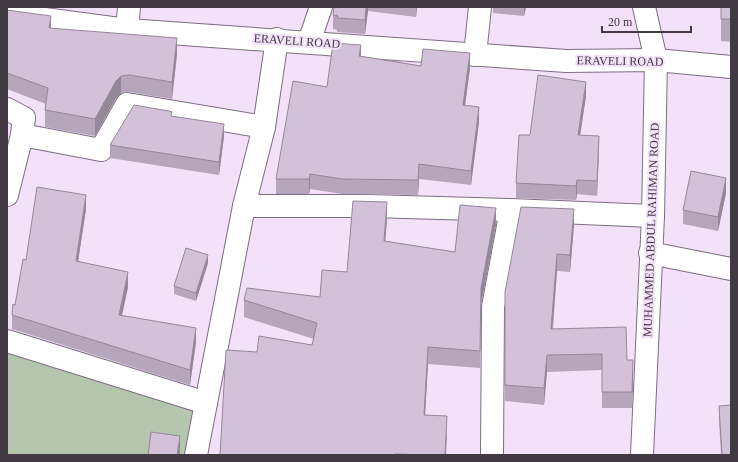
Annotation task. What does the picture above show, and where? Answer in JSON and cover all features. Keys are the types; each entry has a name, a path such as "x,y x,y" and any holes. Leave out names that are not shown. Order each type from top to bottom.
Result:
{"street":[{"path":"127,30 129,7"},
{"path":"310,42 321,7"},
{"path":"475,55 480,7"},
{"name":"MUHAMMED ABDUL RAHIMAN ROAD","path":"642,455 650,253 653,216 656,60 644,7"},
{"name":"ERAVELI ROAD","path":"7,14 127,30 277,39 566,61 656,60 731,67"},
{"path":"196,455 244,206 264,127 277,39"},
{"path":"22,135 101,150 127,104 264,127"},
{"path":"7,109 24,118 22,135 7,195"},
{"path":"244,206 370,206 653,216"},
{"path":"492,455 493,307 511,210"},
{"path":"650,253 731,269"},
{"path":"7,341 206,403"}],"green space":[{"path":"7,348 196,410 185,455 7,455"}],"building":[{"path":"334,7 366,7 365,20 337,18 338,16 333,15"},
{"path":"721,7 731,7 731,19 721,19"},
{"path":"7,10 51,16 49,28 177,38 172,82 129,75 121,76 116,81 95,119 45,110 48,88 7,73"},
{"path":"333,43 361,45 359,56 421,66 423,49 470,53 463,105 479,107 471,171 419,164 418,180 342,179 310,174 309,179 276,179 293,81 327,87"},
{"path":"538,75 586,82 578,135 599,136 597,181 577,180 576,186 516,183 519,135 530,135"},
{"path":"134,105 169,111 172,112 171,116 224,124 219,162 110,145"},
{"path":"691,171 726,178 718,217 683,210"},
{"path":"37,187 86,195 76,261 128,272 119,315 196,328 190,370 12,315 23,259 26,260"},
{"path":"353,201 387,202 384,241 455,252 460,205 496,208 481,288 480,351 428,347 424,415 447,416 445,455 220,455 226,350 257,352 259,336 312,345 317,323 244,300 247,288 320,297 322,270 347,272"},
{"path":"521,207 574,209 570,255 557,254 551,329 626,327 627,360 633,360 632,392 602,392 602,354 547,355 544,388 505,385 505,292"},
{"path":"186,248 208,255 196,293 174,286"},
{"path":"731,405 731,455 722,455 719,406"},
{"path":"151,432 180,436 177,455 148,455"}]}
